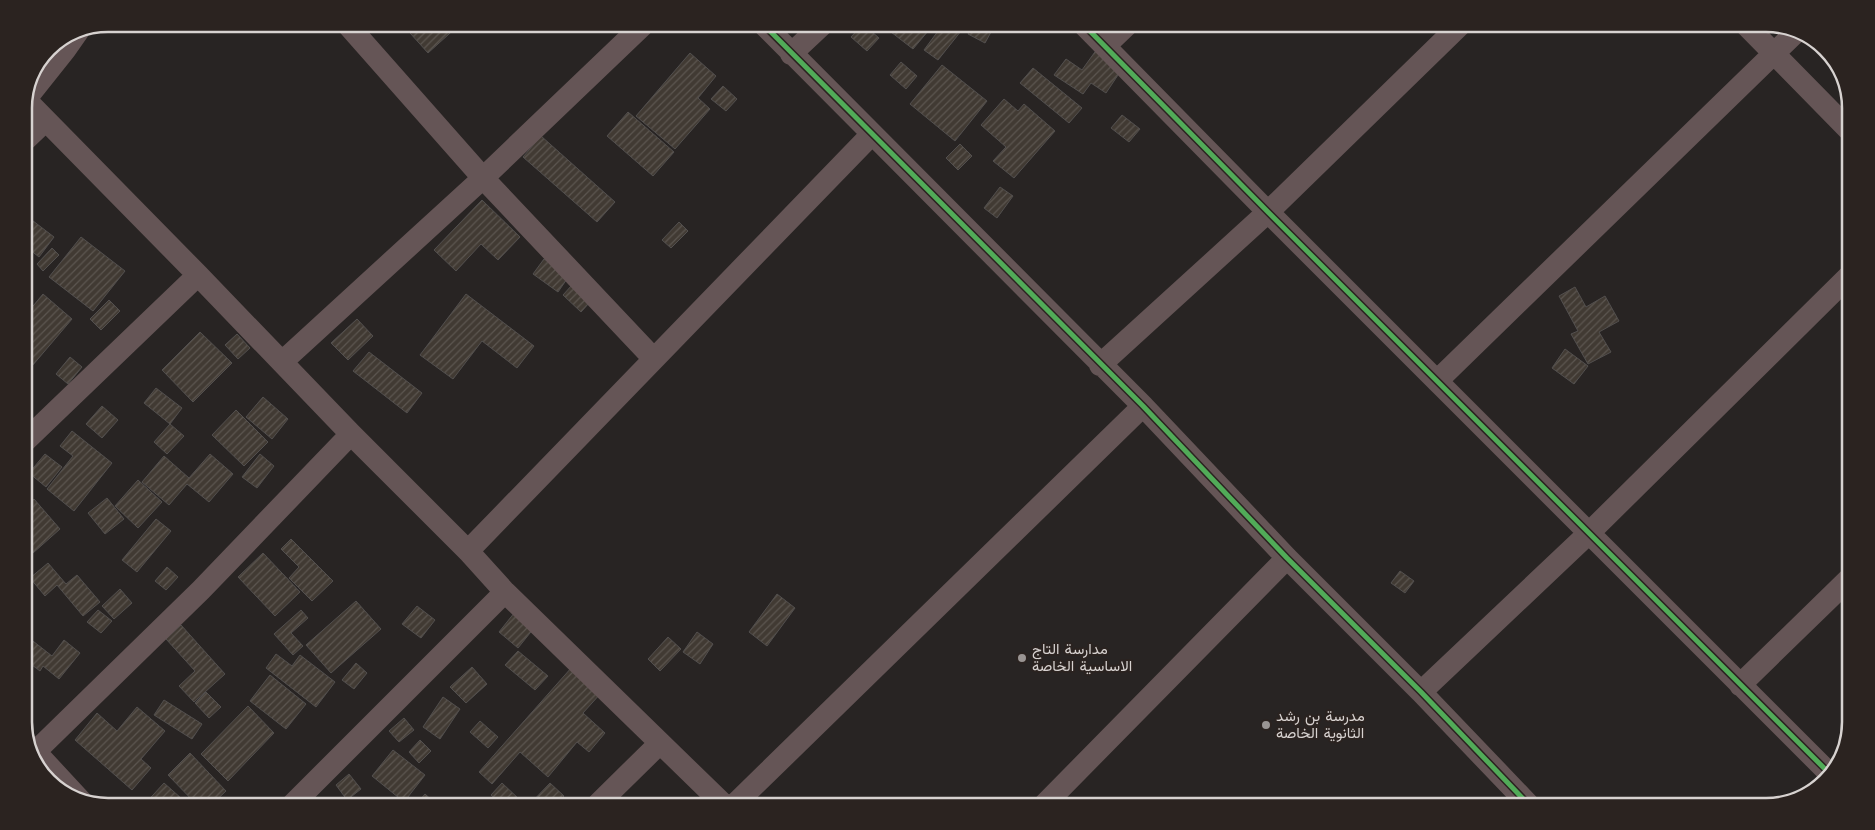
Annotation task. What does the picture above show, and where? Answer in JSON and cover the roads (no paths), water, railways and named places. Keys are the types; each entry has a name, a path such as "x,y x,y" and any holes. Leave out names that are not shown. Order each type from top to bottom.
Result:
{"street":[{"path":"353,32 483,178 653,358"},
{"path":"282,362 483,178 636,32"},
{"path":"770,32 1142,406 1288,558 1421,692 1520,798"},
{"path":"791,54 814,32"},
{"path":"1091,32 1825,770"},
{"path":"1105,46 1120,32"},
{"path":"1100,365 1268,212 1453,32"},
{"path":"1753,32 1842,123"},
{"path":"1437,381 1791,37"},
{"path":"35,88 68,45"},
{"path":"33,108 351,434 468,551 505,592 717,798"},
{"path":"33,133 45,121"},
{"path":"468,551 653,358 872,135"},
{"path":"33,433 198,275"},
{"path":"1421,692 1589,533 1842,283"},
{"path":"740,798 1142,406"},
{"path":"37,747 201,590 351,434"},
{"path":"1051,798 1288,558"},
{"path":"1740,685 1842,586"},
{"path":"298,798 505,592"},
{"path":"604,798 660,743"},
{"path":"44,762 65,784"}],"place":[{"name":"مدارسة التاج الاساسية الخاصة","path":"1022,658"},
{"name":"مدرسة بن رشد الثانوية الخاصة","path":"1266,725"}]}
